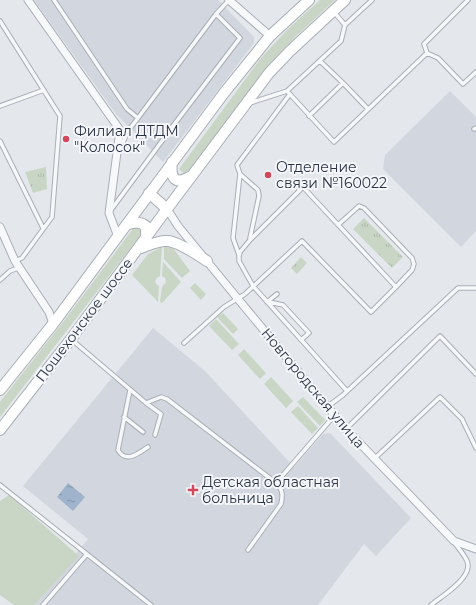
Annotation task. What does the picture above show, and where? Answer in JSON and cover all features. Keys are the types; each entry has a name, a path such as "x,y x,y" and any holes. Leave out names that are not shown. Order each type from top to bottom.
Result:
{"main road":[{"name":"Пошехонское шоссе","path":"0,390 53,324 224,92 270,36 309,0"},
{"name":"Пошехонское шоссе","path":"0,430 72,339 146,237 269,73 290,51 345,0"},
{"path":"172,162 171,172 173,178 183,180 193,174"},
{"path":"149,193 167,209"},
{"path":"126,225 134,222 141,222 146,226 146,237"},
{"path":"138,249 154,243 168,241 182,246 207,260"}],"street":[{"path":"28,0 120,130 109,213 118,237"},
{"path":"229,0 270,36"},
{"name":"Новгородская улица","path":"167,209 178,226 346,430 454,541 476,549"},
{"path":"0,227 16,264 49,312 53,324"}],"lane":[{"path":"54,0 127,109 138,118"},
{"path":"115,161 128,131 216,14 229,0"},
{"path":"347,391 253,286 239,261 239,256 233,238 240,174 237,165 288,92 341,41 345,25 372,0"},
{"path":"468,0 424,44 427,53 438,58 463,84 476,72"},
{"path":"333,11 345,25"},
{"path":"109,213 240,38 216,14"},
{"path":"0,21 60,116 52,217 22,258 0,280"},
{"path":"288,92 334,142 427,53"},
{"path":"320,61 368,109"},
{"path":"309,116 343,83"},
{"path":"0,106 44,90"},
{"path":"246,105 288,92"},
{"path":"0,141 43,228"},
{"path":"240,174 258,190 259,196 250,240"},
{"path":"239,256 240,252 250,240 303,187 396,287"},
{"path":"184,343 224,307 238,299 302,241 371,312 412,270 414,264 412,258 364,208 359,206 338,225"},
{"path":"327,407 347,391 458,288 476,288"},
{"path":"268,302 277,294"},
{"path":"268,302 283,305 309,333 302,340"},
{"path":"346,430 440,336 476,374"},
{"path":"72,339 130,390 161,414 155,435"},
{"path":"130,390 118,450 120,455 126,457 133,456 148,447"},
{"path":"146,403 161,397 167,399 276,483 282,490 283,497 281,504 248,550"},
{"path":"374,459 440,397 462,419 476,448"},
{"path":"276,483 334,416"},
{"path":"124,417 143,432"},
{"path":"0,484 151,605"},
{"path":"431,605 467,573 467,561 454,541"},
{"path":"43,605 87,554"}],"shaded area":[{"path":"34,0 218,0 254,37 254,43 163,162 116,114"},
{"path":"450,91 476,117 476,231 461,247 383,169 385,155"},
{"path":"153,328 205,371 294,467 323,434 330,433 411,518 376,556 364,544 318,605 34,605 88,539 23,486"}],"green space":[{"path":"320,0 335,0 296,36 268,65 186,175 179,169 261,58 288,29"},
{"path":"46,167 47,189 33,193 25,172"},
{"path":"364,218 403,257 392,268 353,229"},
{"path":"135,226 143,232 0,417 0,402 67,317"},
{"path":"168,246 173,248 190,271 182,278 164,259 164,247"},
{"path":"162,247 160,276 155,281 159,286 158,302 132,275 148,254"},
{"path":"301,257 307,263 297,274 291,268"},
{"path":"163,262 181,282 162,303 160,302 162,287 166,282 165,278 162,276"},
{"path":"195,283 206,294 201,300 190,288"},
{"path":"223,313 238,329 233,334 217,317"},
{"path":"216,319 239,344 232,350 209,326"},
{"path":"244,349 266,373 260,379 238,355"},
{"path":"271,377 293,401 286,408 264,384"},
{"path":"303,397 325,420 320,426 297,402"},
{"path":"298,406 318,428 312,434 291,412"},
{"path":"9,495 79,556 34,605 14,605 0,595 0,501"}],"water":[{"path":"68,483 85,497 73,511 57,497"}],"place":[{"name":"Филиал ДТДМ \"Колосок\"","path":"66,139"},
{"name":"Отделение связи №160022","path":"268,175"},
{"name":"Детская областная больница","path":"193,490"}]}
